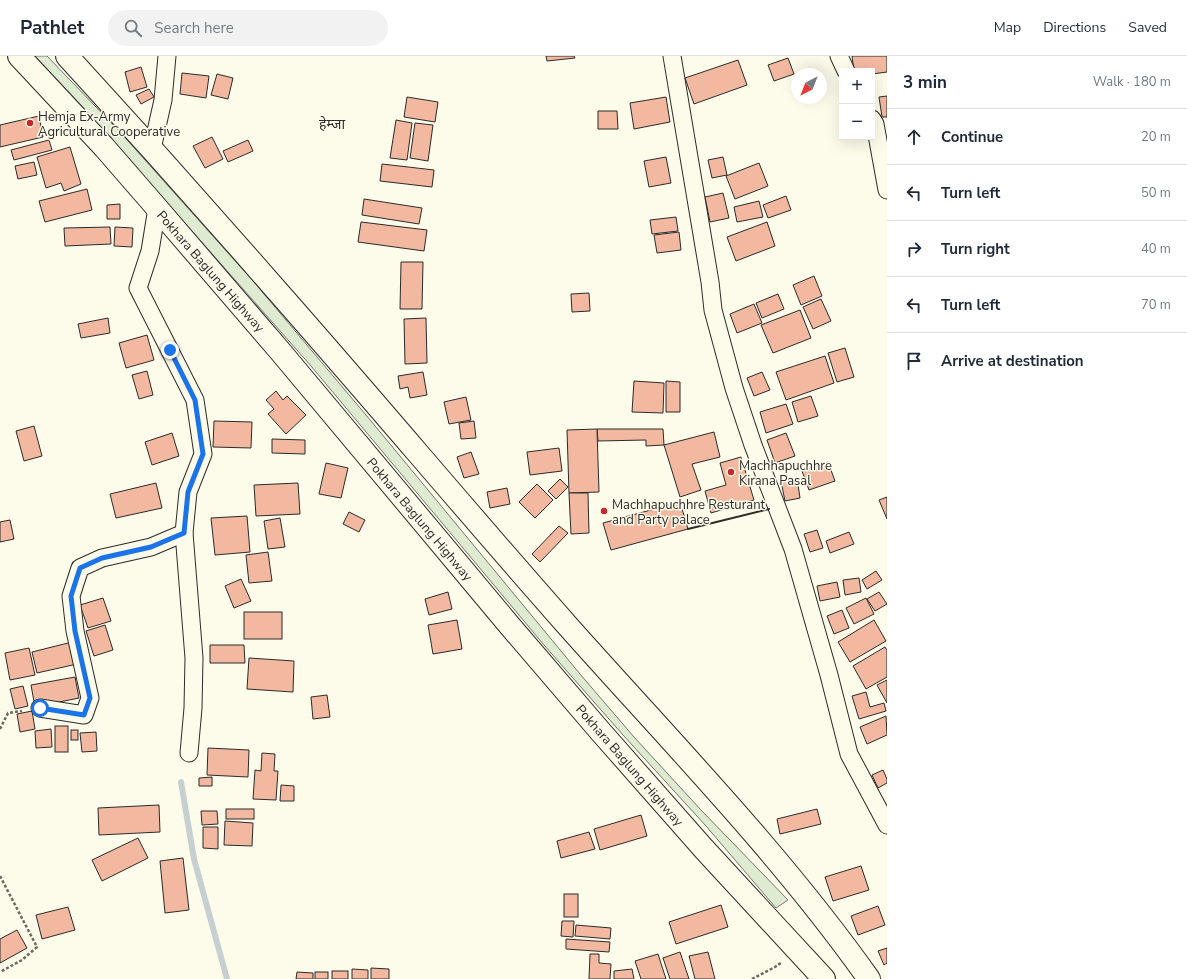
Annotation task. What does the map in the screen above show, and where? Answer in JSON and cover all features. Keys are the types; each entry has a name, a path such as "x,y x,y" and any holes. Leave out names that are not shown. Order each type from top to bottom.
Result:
{"highway":[{"name":"Pokhara Baglung Highway","path":"19,56 104,147 157,208 285,357 600,731 704,849 824,979"},
{"path":"67,56 279,292 566,624 707,780 823,918 868,979"}],"street":[{"path":"152,149 163,100 167,56"},
{"path":"672,56 710,282 713,310 734,388 792,549 829,675 849,754 887,825"},
{"path":"840,56 845,68"},
{"path":"875,124 887,190"},
{"path":"157,208 150,251 138,288 195,400 203,454 188,492 184,533 194,658 193,708 189,753"},
{"path":"40,708 84,715 90,698 75,631 71,596 80,568 102,558 151,547 184,533"}],"path":[{"path":"0,729 8,713 40,708"},
{"path":"0,876 37,947 22,960 0,972"},
{"path":"752,979 800,953"}],"green space":[{"path":"35,56 47,56 120,132 253,281 634,737 701,810 788,900 776,908 706,826 544,645 311,366 79,103"}],"building":[{"path":"546,56 574,56 575,58 547,61"},
{"path":"852,56 887,56 887,72 875,74 875,68 854,68"},
{"path":"788,58 792,68 791,75 774,81 768,65"},
{"path":"738,60 747,85 694,104 685,78"},
{"path":"141,67 147,87 130,92 125,72"},
{"path":"182,73 209,76 206,98 180,94"},
{"path":"217,74 233,78 228,99 211,95"},
{"path":"149,89 154,97 141,104 136,95"},
{"path":"887,96 887,117 882,117 879,97"},
{"path":"407,97 438,102 435,122 404,117"},
{"path":"666,97 670,122 634,129 630,103"},
{"path":"598,111 617,111 618,129 598,129"},
{"path":"39,116 43,137 0,147 0,125"},
{"path":"396,120 412,123 407,160 390,158"},
{"path":"415,123 433,125 428,161 410,158"},
{"path":"212,137 223,159 205,168 193,146"},
{"path":"49,140 52,150 14,160 11,150"},
{"path":"248,140 253,151 228,162 223,151"},
{"path":"70,147 81,184 64,191 61,183 46,188 37,157"},
{"path":"666,157 671,183 649,187 644,161"},
{"path":"723,157 727,175 712,178 708,160"},
{"path":"34,162 37,175 18,179 15,166"},
{"path":"759,163 768,186 735,199 726,176"},
{"path":"382,164 434,170 432,187 380,181"},
{"path":"87,189 92,210 45,222 39,201"},
{"path":"723,193 729,218 710,222 705,197"},
{"path":"786,196 791,210 768,218 763,205"},
{"path":"364,199 422,208 419,224 362,215"},
{"path":"759,201 763,217 737,222 734,207"},
{"path":"120,204 120,219 107,219 107,205"},
{"path":"676,217 678,231 652,234 650,220"},
{"path":"361,222 427,230 424,251 358,242"},
{"path":"767,222 775,246 736,261 727,237"},
{"path":"110,227 111,244 65,246 64,228"},
{"path":"115,227 133,228 132,247 114,246"},
{"path":"679,232 681,250 657,253 654,235"},
{"path":"401,262 423,262 422,309 400,309"},
{"path":"814,276 822,296 801,305 793,285"},
{"path":"589,293 590,311 572,312 571,294"},
{"path":"778,294 784,309 762,318 756,303"},
{"path":"821,299 831,321 813,329 803,307"},
{"path":"754,304 762,323 737,333 730,314"},
{"path":"800,310 811,338 773,353 761,325"},
{"path":"108,318 110,333 81,338 78,324"},
{"path":"426,318 427,363 405,364 404,319"},
{"path":"147,335 154,360 126,368 119,343"},
{"path":"845,348 854,377 837,382 828,353"},
{"path":"825,356 834,383 786,400 776,372"},
{"path":"147,371 153,395 139,399 132,375"},
{"path":"423,372 427,395 410,398 408,387 400,389 398,376"},
{"path":"762,372 770,390 754,396 747,378"},
{"path":"634,381 664,383 663,413 632,412"},
{"path":"666,381 680,382 680,412 666,412"},
{"path":"276,391 283,400 287,396 306,415 286,434 268,414 274,409 266,400"},
{"path":"811,396 818,416 798,422 792,402"},
{"path":"466,397 471,420 449,424 444,402"},
{"path":"786,404 793,424 766,433 760,412"},
{"path":"214,421 252,422 251,448 213,447"},
{"path":"474,421 476,438 461,439 459,423"},
{"path":"34,426 42,456 24,461 16,431"},
{"path":"597,429 663,429 664,445 646,446 646,440 598,441"},
{"path":"597,429 599,492 569,493 567,430"},
{"path":"714,432 720,457 692,464 701,490 680,497 664,445"},
{"path":"172,433 179,456 152,465 145,442"},
{"path":"786,433 795,456 775,463 767,440"},
{"path":"272,439 305,440 305,454 272,453"},
{"path":"559,448 562,471 530,475 527,452"},
{"path":"471,452 479,474 464,478 457,457"},
{"path":"741,457 754,500 711,513 705,491 726,485 720,463"},
{"path":"828,462 835,481 809,490 802,471"},
{"path":"326,463 348,468 341,498 319,494"},
{"path":"797,478 800,498 785,501 781,481"},
{"path":"560,479 568,487 556,499 548,491"},
{"path":"156,483 162,508 116,518 110,494"},
{"path":"298,483 300,514 256,516 254,485"},
{"path":"537,484 553,500 535,518 519,502"},
{"path":"507,488 510,504 490,508 487,492"},
{"path":"569,493 588,493 589,533 571,534"},
{"path":"887,497 887,519 879,500"},
{"path":"680,502 688,529 611,550 603,523"},
{"path":"349,512 365,520 359,532 343,524"},
{"path":"247,516 250,552 215,555 211,518"},
{"path":"280,518 285,547 268,549 264,521"},
{"path":"10,520 14,539 0,542 0,522"},
{"path":"559,526 568,533 540,562 532,554"},
{"path":"817,530 823,548 810,552 804,534"},
{"path":"849,532 854,544 830,553 826,541"},
{"path":"268,552 272,581 249,583 246,555"},
{"path":"876,571 882,580 867,589 862,580"},
{"path":"859,578 861,592 845,595 843,580"},
{"path":"241,579 251,601 234,608 225,586"},
{"path":"837,582 840,597 820,601 817,586"},
{"path":"448,592 452,609 429,615 425,599"},
{"path":"879,592 887,604 875,611 867,599"},
{"path":"103,598 111,621 88,628 80,605"},
{"path":"866,598 874,614 854,624 846,608"},
{"path":"842,610 849,628 834,634 827,616"},
{"path":"244,612 282,612 282,639 244,639"},
{"path":"457,620 462,649 433,654 428,625"},
{"path":"874,620 886,641 850,662 838,642"},
{"path":"105,625 113,650 94,656 86,631"},
{"path":"72,642 77,664 37,673 32,652"},
{"path":"210,645 244,645 245,663 210,663"},
{"path":"885,647 887,650 887,677 866,689 853,666"},
{"path":"29,648 35,675 10,680 5,653"},
{"path":"249,658 294,661 293,692 247,689"},
{"path":"75,677 79,698 35,707 31,685"},
{"path":"887,680 887,703 877,685"},
{"path":"23,686 28,706 15,709 10,689"},
{"path":"866,692 870,707 884,703 886,711 859,719 852,696"},
{"path":"327,695 330,717 313,719 311,697"},
{"path":"32,711 35,729 20,732 17,714"},
{"path":"886,716 887,735 867,744 860,727"},
{"path":"55,726 68,726 68,752 55,752"},
{"path":"51,729 52,747 36,748 35,731"},
{"path":"71,730 78,730 78,740 71,740"},
{"path":"96,732 97,751 82,752 80,733"},
{"path":"208,748 249,750 248,777 207,775"},
{"path":"262,753 275,754 274,771 278,771 276,800 253,799 255,770 261,771"},
{"path":"883,770 887,783 878,788 872,775"},
{"path":"212,777 212,786 199,786 199,778"},
{"path":"281,785 294,786 294,801 280,801"},
{"path":"159,805 160,832 99,835 98,808"},
{"path":"226,809 254,809 254,819 226,819"},
{"path":"817,809 821,824 780,834 777,819"},
{"path":"201,811 217,811 218,824 202,825"},
{"path":"641,815 647,836 600,850 594,829"},
{"path":"225,821 253,823 252,846 224,845"},
{"path":"203,827 218,827 218,849 203,848"},
{"path":"589,832 595,849 561,858 557,841"},
{"path":"138,838 148,858 102,881 92,860"},
{"path":"183,858 189,910 165,913 160,861"},
{"path":"861,866 869,890 833,901 825,877"},
{"path":"564,894 578,894 578,917 564,917"},
{"path":"721,905 728,927 676,944 669,922"},
{"path":"878,906 885,925 858,935 851,916"},
{"path":"68,907 75,930 42,939 36,915"},
{"path":"562,921 574,921 573,937 561,936"},
{"path":"576,925 611,928 610,939 575,936"},
{"path":"17,930 27,948 0,963 0,939"},
{"path":"566,939 610,942 609,952 566,949"},
{"path":"887,948 887,963 884,965 878,951"},
{"path":"680,952 689,979 670,979 663,958"},
{"path":"708,952 715,979 695,979 689,956"},
{"path":"590,954 599,954 599,963 611,964 610,979 589,979"},
{"path":"658,954 666,979 641,979 635,961"},
{"path":"371,968 389,969 389,979 371,979"},
{"path":"352,969 368,970 368,979 352,979"},
{"path":"632,969 634,979 614,979 614,971"},
{"path":"332,971 348,971 348,979 332,979"},
{"path":"297,972 313,973 313,979 296,979"},
{"path":"315,972 328,972 328,979 315,979"}],"waterway":[{"path":"181,782 194,859 227,979"}],"wall":[{"path":"688,529 769,509"}],"place":[{"name":"Hemja Ex-Army Agricultural Cooperative","path":"30,123"},
{"name":"Machhapuchhre Kirana Pasal","path":"731,472"},
{"name":"Machhapuchhre Resturant and Party palace","path":"604,511"}],"district":[{"name":"हेम्जा","path":"332,124"}],"route":[{"path":"40,708 84,715 90,698 75,631 71,596 80,568 102,558 151,547 184,533 188,492 203,454 195,400 170,350"}]}
